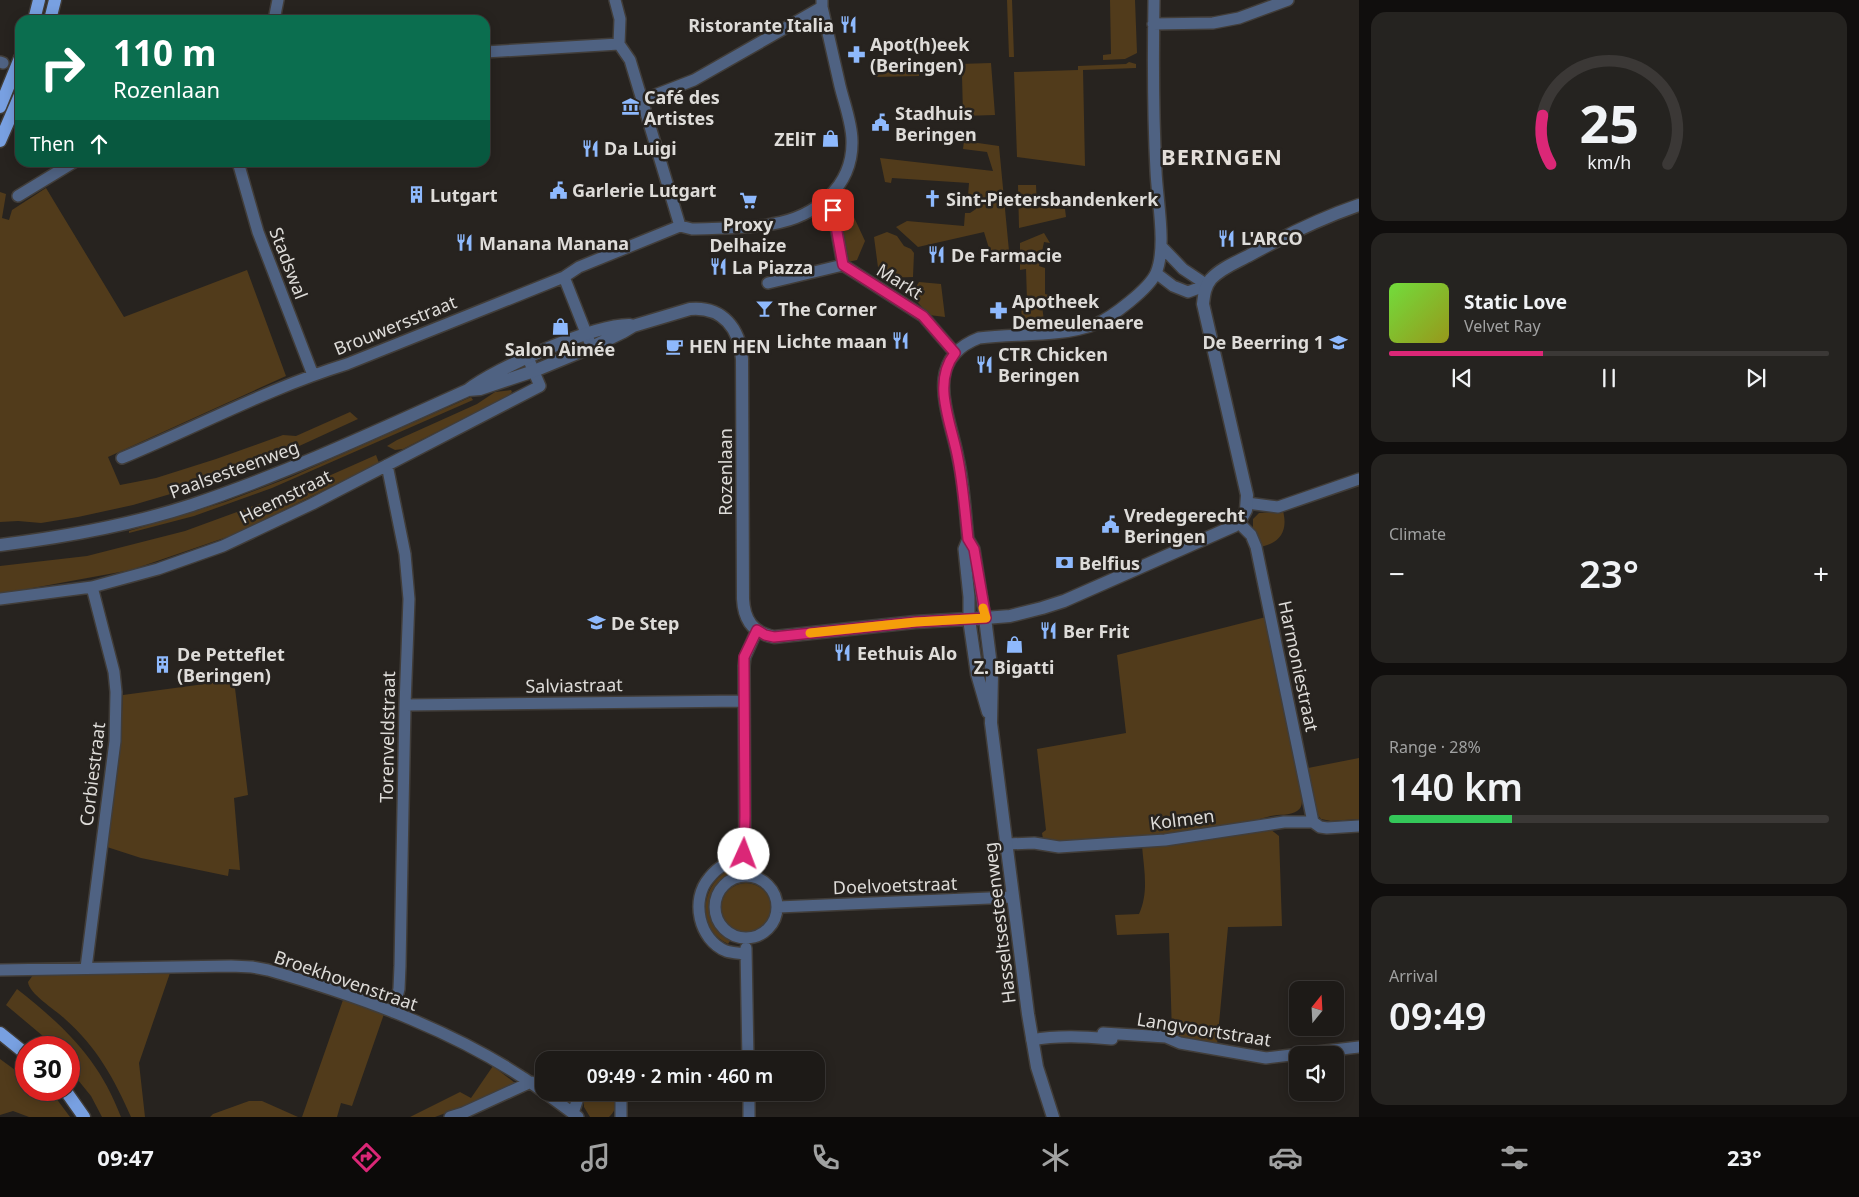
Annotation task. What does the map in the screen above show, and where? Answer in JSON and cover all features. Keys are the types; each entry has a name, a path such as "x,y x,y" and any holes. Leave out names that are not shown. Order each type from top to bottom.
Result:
{"main road":[{"path":"35,15 38,0"},
{"path":"51,15 55,0"},
{"path":"0,107 15,70"},
{"path":"0,141 15,106"},
{"path":"0,1033 15,1045"},
{"path":"74,1101 84,1117"}],"street":[{"path":"275,15 278,0"},
{"path":"615,0 620,19 619,44 630,60 642,100 680,226 692,228 773,224 797,216 822,202 837,189 845,178 852,151 852,139 822,4 694,80 642,100"},
{"path":"955,353 970,341 979,338 1060,333 1078,330 1097,323 1125,306 1148,284 1156,273 1161,246 1156,170 1154,0"},
{"path":"1153,24 1213,23 1239,18 1288,0"},
{"path":"490,52 619,44"},
{"path":"18,196 66,167"},
{"name":"Stadswal","path":"239,167 258,232 313,374"},
{"path":"768,283 843,265 833,210 822,202"},
{"path":"745,876 744,657 757,630 765,635 774,637 906,623 1010,616 1064,601 1206,539 1238,522 1244,514 1247,495 1204,304 1207,285 1223,269 1290,233 1359,204"},
{"name":"Brouwersstraat","path":"122,458 313,374 347,364 564,277 579,267 680,226"},
{"path":"1161,246 1183,269 1207,285"},
{"name":"Markt","path":"843,265 923,316 955,353"},
{"path":"1156,273 1173,286 1188,292 1207,285"},
{"path":"564,277 592,347"},
{"name":"Paalsesteenweg","path":"468,390 480,389 534,371 592,347 633,326 690,309 705,309 721,316"},
{"name":"Rozenlaan","path":"721,316 734,328 741,344 743,608 749,624 757,630"},
{"name":"Paalsesteenweg","path":"0,545 46,539 122,524 190,506 265,479 468,390 479,381 586,334 622,325 633,326"},
{"name":"Hasseltsesteenweg","path":"955,353 946,366 943,383 949,427 958,458 968,539 974,549 986,618 992,674 991,723"},
{"path":"528,358 534,371"},
{"name":"Heemstraat","path":"0,599 92,587 158,569 223,546 312,504 540,386 534,371"},
{"name":"Torenveldstraat","path":"387,465 405,554 409,599 400,966 399,989 393,1012"},
{"path":"1247,503 1278,507 1359,479"},
{"name":"Harmoniestraat","path":"1238,522 1251,535 1256,546 1313,822"},
{"name":"Hasseltsesteenweg","path":"968,539 964,549 969,597 969,619 977,674 991,723 1032,1040 1044,1090 1053,1117"},
{"name":"Corbiestraat","path":"86,968 116,718 114,672 92,587"},
{"name":"Salviastraat","path":"405,705 743,701"},
{"name":"Kolmen","path":"1007,844 1034,843 1059,847 1165,840 1284,822 1313,822 1320,827 1328,828 1359,826"},
{"path":"744,854 737,860 723,865 706,882 700,896 699,912 704,931 710,940 727,951 746,954"},
{"path":"745,876 755,877 771,888 776,897 778,907 774,923 768,929 754,938 746,939 736,937 721,926 715,907 716,898 727,883 745,876"},
{"name":"Doelvoetstraat","path":"778,907 1013,897"},
{"path":"746,939 748,1051"},
{"name":"Broekhovenstraat","path":"0,970 252,967 290,976 393,1012 454,1038 535,1085"},
{"name":"Langvoortstraat","path":"1102,1033 1166,1038 1180,1043 1266,1058 1359,1047"},
{"name":"Langvoortstraat","path":"1032,1040 1047,1037 1074,1036 1157,1042"},
{"path":"450,1117 531,1082"},
{"name":"Broekhovenstraat","path":"556,1101 575,1115 577,1101"},
{"path":"621,1101 621,1117"},
{"path":"748,1101 749,1117"}],"shaded area":[{"path":"1007,0 1012,0 1014,57 1009,57"},
{"path":"1110,0 1135,0 1137,53 1125,59 1103,60 1103,55 1111,54"},
{"path":"951,60 952,64 919,69 919,76 875,77 874,72"},
{"path":"1129,62 1136,64 1136,68 1083,70 1085,166 1017,157 1014,72 1078,70 1078,66 1126,64"},
{"path":"991,63 995,115 963,116 962,75 959,75 959,64"},
{"path":"964,141 999,146 1009,251 991,255 984,232 918,247 896,227 907,221 964,226 965,213 970,213 976,209 977,202 973,197 968,196 969,183 892,178 891,183 885,182 880,158 993,171 987,152 963,149"},
{"path":"1018,185 1036,185 1037,207 1065,209 1066,217 1019,228"},
{"path":"46,188 124,317 247,270 286,376 108,457 120,485 156,478 283,435 296,436 350,412 358,419 284,453 201,485 133,505 41,523 0,522 0,192 6,194 2,218 9,220 12,210"},
{"path":"846,200 865,241 857,260 848,262 839,207"},
{"path":"887,232 897,236 904,246 911,249 914,253 913,277 885,278 879,275 874,237"},
{"path":"1044,233 1050,243 1044,242 1039,266 1045,268 1045,294 1049,295 1049,297 1041,298 1044,321 1022,324 1021,301 1027,300 1026,269 1020,270 1020,243"},
{"path":"919,282 941,284 945,317 929,315 911,295"},
{"path":"511,390 512,392 508,396 403,449 395,450 387,446 477,404 495,392"},
{"path":"471,397 473,400 272,488 194,516 129,533 129,531 225,502 291,477"},
{"path":"376,455 379,463 233,535 131,570 0,594 0,566 87,556 185,531 297,490"},
{"path":"1283,511 1284,524 1281,535 1273,542 1260,547 1253,528 1253,519 1259,513"},
{"path":"1266,617 1302,798 1299,810 1291,814 1271,816 1245,823 1191,832 1137,838 1055,843 1043,839 1042,833 1046,830 1037,749 1126,733 1117,655"},
{"path":"234,680 248,795 234,798 240,870 229,869 228,876 141,858 107,847 120,747 123,695"},
{"path":"1359,758 1359,819 1331,821 1321,819 1317,814 1308,768"},
{"path":"1270,829 1279,836 1282,926 1228,927 1217,1045 1180,1038 1180,1034 1172,1034 1169,933 1117,935 1115,915 1139,914 1142,906 1145,881 1142,846"},
{"path":"727,871 729,874 714,890 709,908 715,925 730,941 728,944 718,938 711,929 705,909 711,888 718,878"},
{"path":"746,883 755,885 766,894 771,908 769,917 760,928 746,933 737,931 726,922 721,908 723,899 732,888"},
{"path":"170,973 139,1063 145,1117 131,1117 104,1064 86,1040 61,1015 33,992 28,982 33,975"},
{"path":"17,989 70,1036 43,1036 6,1005"},
{"path":"343,1000 384,1014 352,1106 341,1103 337,1117 302,1117"},
{"path":"80,1047 102,1078 121,1117 102,1117 91,1096 80,1082"},
{"path":"0,1059 15,1070 15,1101 58,1101 70,1117 29,1117 13,1111 0,1115"},
{"path":"493,1066 515,1083 495,1095 435,1117 410,1117 460,1092 471,1098"},
{"path":"249,1101 262,1101 298,1117 210,1117 213,1114"},
{"path":"584,1101 616,1101 613,1112 609,1117 590,1117 584,1107"}],"slow traffic":[{"path":"810,633 916,622 986,618 983,608"}],"place":[{"name":"Ristorante Italia","path":"848,25"},
{"name":"Apot(h)eek (Beringen)","path":"856,54"},
{"name":"Café des Artistes","path":"630,107"},
{"name":"Stadhuis Beringen","path":"881,123"},
{"name":"ZEliT","path":"830,139"},
{"name":"Da Luigi","path":"590,148"},
{"name":"Garlerie Lutgart","path":"558,190"},
{"name":"Lutgart","path":"416,195"},
{"name":"Sint-Pietersbandenkerk","path":"932,199"},
{"name":"Proxy Delhaize","path":"748,201"},
{"name":"L'ARCO","path":"1227,238"},
{"name":"Manana Manana","path":"465,243"},
{"name":"De Farmacie","path":"937,255"},
{"name":"La Piazza","path":"718,267"},
{"name":"The Corner","path":"764,309"},
{"name":"Apotheek Demeulenaere","path":"998,311"},
{"name":"Salon Aimée","path":"560,326"},
{"name":"Lichte maan","path":"901,341"},
{"name":"De Beerring 1","path":"1338,342"},
{"name":"HEN HEN","path":"675,346"},
{"name":"CTR Chicken Beringen","path":"984,364"},
{"name":"Vredegerecht Beringen","path":"1110,525"},
{"name":"Belfius","path":"1065,563"},
{"name":"De Step","path":"597,623"},
{"name":"Ber Frit","path":"1049,631"},
{"name":"Z. Bigatti","path":"1014,644"},
{"name":"Eethuis Alo","path":"843,653"},
{"name":"De Petteflet (Beringen)","path":"163,664"}],"district":[{"name":"BERINGEN","path":"1222,156"}],"route":[{"path":"744,854 744,657 757,630 765,635 774,637 916,622 986,618 980,596 974,549 968,539 958,458 949,427 943,383 946,366 955,353 923,316 843,265 833,210"}]}
